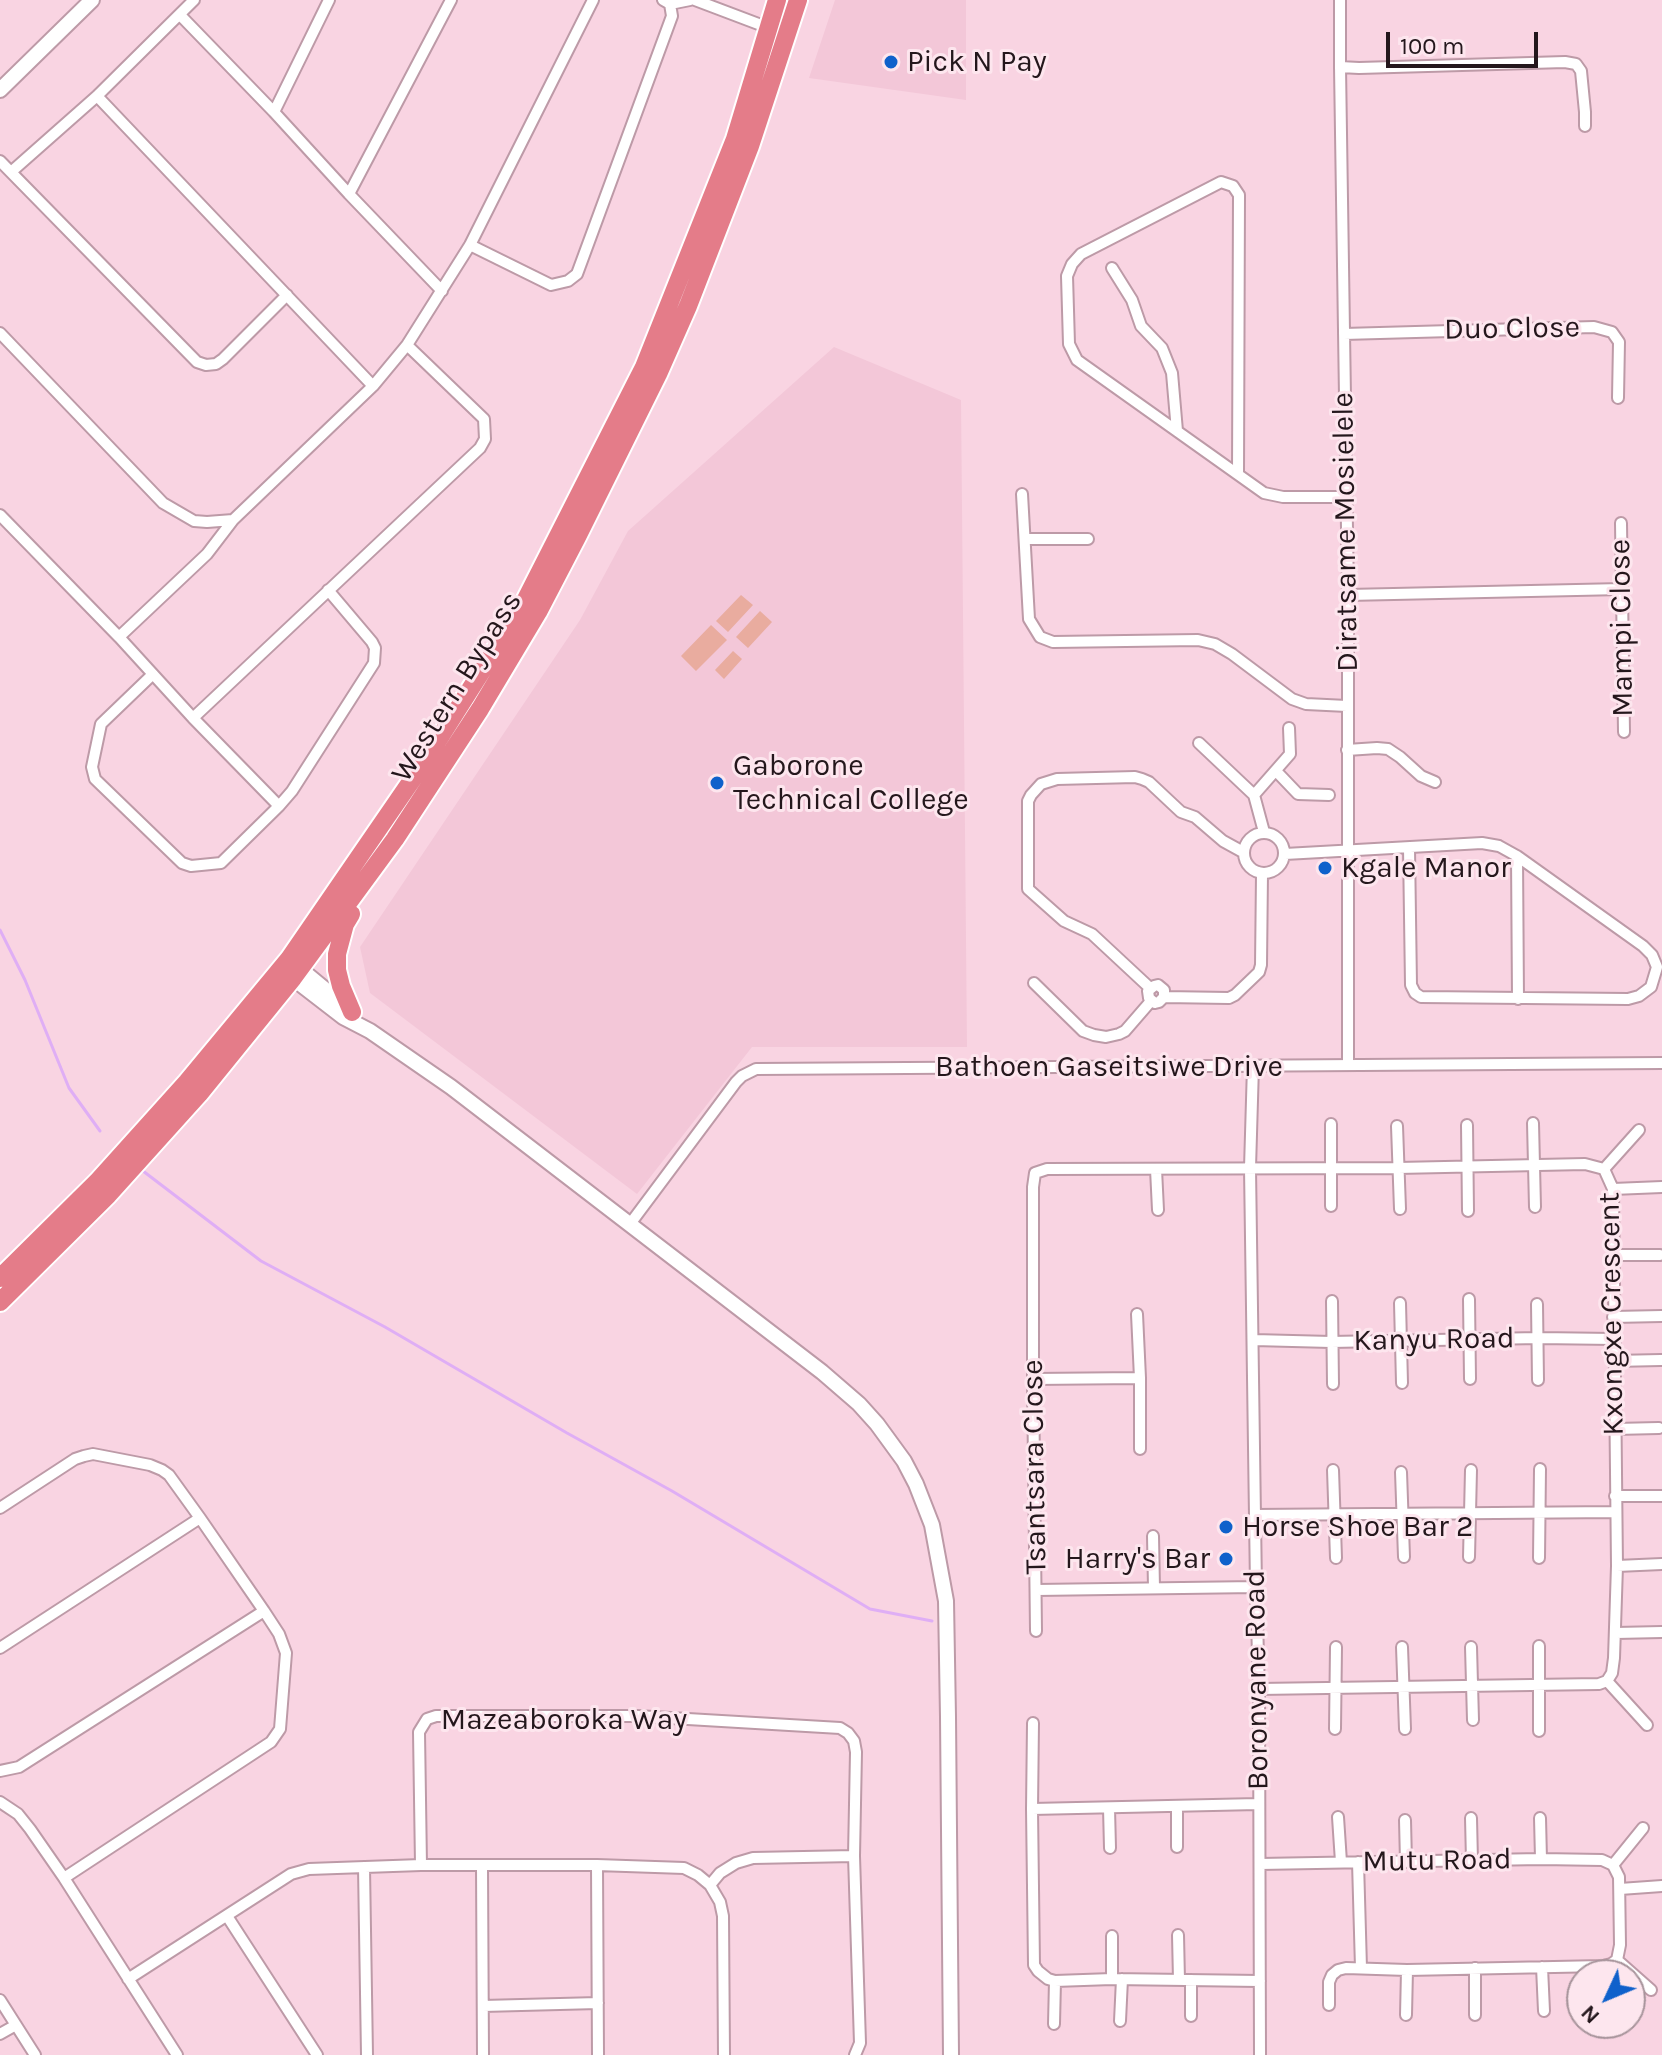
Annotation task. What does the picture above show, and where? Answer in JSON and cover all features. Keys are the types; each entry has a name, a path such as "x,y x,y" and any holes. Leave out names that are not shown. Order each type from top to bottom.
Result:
{"highway":[{"name":"Western Bypass","path":"0,1278 97,1182 291,969 521,609 644,367 735,139 777,0"},
{"name":"Western Bypass","path":"0,1302 108,1195 199,1094 291,969 395,839 480,709 538,612 658,374 750,146 798,0"},
{"path":"352,1012 337,970 340,939 345,924 395,839"}],"street":[{"path":"0,90 92,0"},
{"path":"11,172 97,96 194,0"},
{"path":"274,112 329,0"},
{"path":"349,194 451,0"},
{"path":"119,637 207,554 233,520 373,386 407,345 470,245 593,0"},
{"path":"470,245 551,285 568,281 577,274 672,16 666,2 692,0 769,28"},
{"name":"Diratsame Mosielele","path":"1340,0 1348,595 1348,1065"},
{"path":"180,15 442,291"},
{"path":"1340,67 1576,64 1581,71 1585,126"},
{"path":"97,96 373,386"},
{"path":"0,161 197,362 216,364 223,359 287,295"},
{"path":"1238,474 1239,195 1233,186 1221,182 1081,254 1067,276 1069,344 1077,360 1264,493 1283,497 1345,497"},
{"path":"1112,268 1132,300 1141,326 1162,348 1172,373 1177,431"},
{"name":"Duo Close","path":"1344,334 1594,327 1612,332 1619,342 1618,398"},
{"path":"0,333 163,503 194,521 233,520"},
{"path":"193,718 480,448 485,439 484,419 407,345"},
{"path":"1022,494 1029,619 1040,637 1053,642 1198,640 1215,644 1232,654 1292,699 1306,704 1347,706"},
{"path":"0,515 279,806"},
{"name":"Mampi Close","path":"1621,523 1624,732"},
{"path":"1026,539 1088,539"},
{"path":"1348,595 1622,589"},
{"path":"152,675 101,724 92,767 95,779 182,863 191,866 221,863 279,806 298,782 374,663 375,648 372,642 328,590"},
{"path":"1254,795 1290,754 1289,728"},
{"path":"1199,743 1254,795 1264,832"},
{"path":"1347,750 1388,749 1421,776 1435,782"},
{"path":"1276,771 1298,794 1329,795"},
{"path":"1150,988 1092,934 1068,924 1028,889 1028,801 1031,795 1041,784 1057,779 1135,777 1149,782 1181,812 1195,817 1223,841 1243,852"},
{"path":"1264,832 1279,839 1285,854 1278,868 1262,874 1248,867 1243,852 1250,838 1264,832"},
{"path":"1285,854 1482,843 1499,846 1643,946 1652,955 1657,967 1651,987 1639,996 1628,999 1421,997 1411,985 1409,848"},
{"path":"1517,856 1518,999"},
{"path":"1164,997 1222,1000 1235,995 1259,972 1262,874"},
{"path":"291,969 352,1012 370,1031"},
{"path":"291,969 343,1017 370,1031 451,1087 822,1372 859,1404 904,1461 924,1504 936,1543 946,1601 951,2055"},
{"path":"1034,983 1083,1031 1106,1037 1125,1031 1151,1001"},
{"path":"1150,988 1158,985 1165,993 1159,1002 1151,1001"},
{"path":"1150,988 1148,995 1151,1001"},
{"name":"Bathoen Gaseitsiwe Drive","path":"630,1224 736,1082 756,1069 1662,1063"},
{"name":"Boronyane Road","path":"1253,1066 1250,1168 1259,1689 1260,2055"},
{"path":"1533,1123 1535,1207"},
{"path":"1331,1124 1331,1206"},
{"path":"1467,1125 1468,1211"},
{"path":"1397,1126 1400,1209"},
{"path":"1604,1169 1639,1130"},
{"name":"Kxongxe Crescent","path":"1035,1173 1047,1169 1585,1164 1604,1169 1613,1189 1617,1566 1616,1633 1612,1673 1607,1681"},
{"path":"1156,1169 1158,1210"},
{"name":"Tsantsara Close","path":"1035,1173 1033,1379 1036,1590 1256,1587"},
{"path":"1613,1189 1662,1187"},
{"path":"1614,1255 1660,1255"},
{"path":"1469,1299 1470,1379"},
{"path":"1332,1301 1333,1384"},
{"path":"1400,1303 1402,1383"},
{"path":"1537,1304 1538,1380"},
{"path":"1137,1314 1140,1449"},
{"path":"1613,1317 1662,1316"},
{"name":"Kanyu Road","path":"1254,1340 1614,1339"},
{"path":"1614,1361 1661,1360"},
{"path":"1033,1379 1140,1378"},
{"path":"1615,1429 1659,1428"},
{"path":"0,1508 75,1459 93,1454 162,1470 169,1475 264,1611 279,1634 286,1653 277,1736 64,1878"},
{"path":"1539,1558 1540,1469"},
{"path":"1333,1470 1336,1558"},
{"path":"1469,1557 1471,1470"},
{"path":"1401,1472 1404,1557"},
{"path":"1615,1496 1662,1496"},
{"path":"1255,1515 1616,1512"},
{"path":"0,1648 200,1518"},
{"path":"1153,1536 1154,1588"},
{"path":"1617,1566 1662,1564"},
{"path":"1036,1590 1036,1631"},
{"path":"0,1771 19,1767 264,1611"},
{"path":"1616,1633 1662,1632"},
{"path":"1539,1646 1539,1731"},
{"path":"1335,1729 1336,1647"},
{"path":"1402,1647 1405,1729"},
{"path":"1471,1647 1473,1720"},
{"path":"1259,1689 1599,1684 1607,1681 1647,1725"},
{"name":"Mazeaboroka Way","path":"421,1865 419,1732 427,1719 436,1716 637,1716 840,1728 854,1741 856,1752 854,1856"},
{"path":"1033,1723 1034,1965 1042,1975 1055,1981 1260,1981"},
{"path":"0,1802 18,1814 64,1878 177,2055"},
{"path":"1032,1809 1258,1804"},
{"path":"1177,1807 1177,1847"},
{"path":"1109,1808 1110,1848"},
{"path":"1338,1817 1341,1862"},
{"path":"1471,1818 1472,1861"},
{"path":"1540,1818 1541,1859"},
{"path":"1405,1820 1406,1862"},
{"path":"1617,1959 1620,1889 1613,1865 1643,1828"},
{"path":"710,1885 720,1873 736,1863 753,1858 854,1856 860,2043 855,2055"},
{"name":"Mutu Road","path":"1260,1864 1541,1859 1602,1860 1613,1865"},
{"path":"1358,1862 1361,1968"},
{"path":"128,1979 291,1874 309,1869 421,1865 684,1868 710,1885 720,1902 723,1916 724,2055"},
{"path":"597,1865 598,2055"},
{"path":"482,1866 483,2055"},
{"path":"364,1867 367,2055"},
{"path":"1620,1889 1662,1886"},
{"path":"227,1916 317,2055"},
{"path":"1178,1935 1191,2016"},
{"path":"1112,1936 1120,2021"},
{"path":"1542,1967 1544,2011"},
{"path":"1329,2005 1332,1975 1346,1968 1566,1967"},
{"path":"1475,1968 1475,2015"},
{"path":"1406,2015 1407,1970"},
{"path":"1054,2024 1055,1981"},
{"path":"1646,1986 1651,1990"},
{"path":"0,2000 35,2055"},
{"path":"483,2006 598,2003"},
{"path":"0,2034 16,2025"}],"shaded area":[{"path":"835,0 966,0 966,100 809,78"},
{"name":"Gaborone Technical College","path":"834,347 961,400 967,1047 752,1047 637,1194 370,993 360,947 580,620 628,531"},
{"path":"741,595 753,605 728,632 716,621"},
{"path":"760,611 772,622 748,648 736,637"},
{"path":"711,625 727,640 696,671 681,656"},
{"path":"733,651 742,659 724,679 715,670"}],"waterway":[{"path":"0,930 25,980 69,1088 100,1131"},
{"path":"143,1171 261,1261 385,1327 672,1491 870,1609 932,1621"}],"place":[{"name":"Pick N Pay","path":"891,62"},
{"name":"Gaborone Technical College","path":"717,783"},
{"name":"Kgale Manor","path":"1325,868"},
{"name":"Horse Shoe Bar 2","path":"1226,1527"},
{"name":"Harry's Bar","path":"1226,1559"}]}
